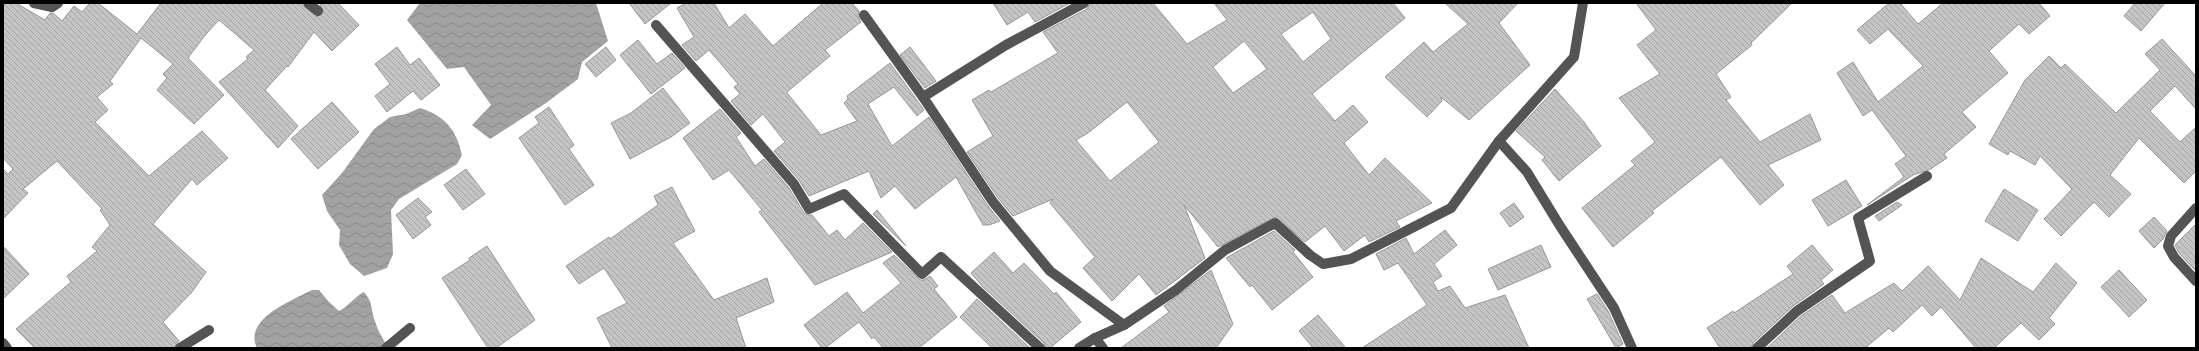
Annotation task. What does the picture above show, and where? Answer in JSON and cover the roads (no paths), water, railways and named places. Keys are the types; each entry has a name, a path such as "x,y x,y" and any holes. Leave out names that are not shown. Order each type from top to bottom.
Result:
{"street":[{"path":"34,3 52,7 58,3"},
{"path":"308,3 318,11"},
{"path":"923,97 1006,45 1084,3"},
{"path":"1079,348 1095,338 1124,325 1176,290 1225,250 1275,223 1310,256 1323,264 1351,259 1451,208 1499,141 1574,57 1583,3"},
{"path":"864,15 923,97 992,202 1050,271 1124,325"},
{"path":"656,25 794,184 809,209 844,194 922,274 941,257 1040,348"},
{"path":"1499,141 1527,172 1560,226 1614,308 1632,348"},
{"path":"1757,348 1797,311 1870,260 1858,218 1928,176"},
{"path":"2196,208 2171,236 2168,246 2174,257 2196,281"},
{"path":"386,348 410,328"},
{"path":"180,348 209,330"},
{"path":"1095,338 1103,348"},
{"path":"3,343 7,348"}],"water":[{"path":"420,3 596,3 608,41 582,62 578,79 546,103 490,139 472,125 491,105 464,67 447,69 407,20"},
{"path":"420,108 436,115 448,125 453,131 462,155 457,164 399,199 391,210 393,254 387,268 364,276 350,264 339,245 340,230 327,211 322,195 342,173 374,129 390,117 406,114"},
{"path":"312,290 319,290 339,311 364,292 369,300 377,327 386,344 381,348 257,348 254,338 257,328 263,320 271,312"}]}
